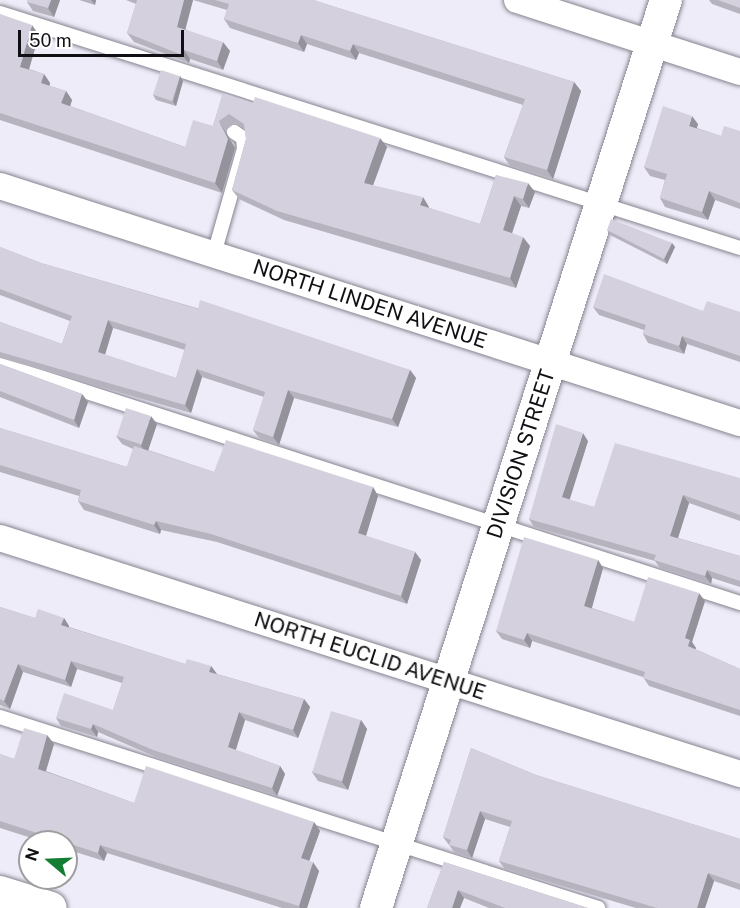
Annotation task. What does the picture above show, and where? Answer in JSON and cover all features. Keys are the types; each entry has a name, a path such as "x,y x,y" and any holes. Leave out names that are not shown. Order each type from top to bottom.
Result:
{"street":[{"path":"517,0 740,72"},
{"name":"DIVISION STREET","path":"376,908 666,0"},
{"name":"NORTH LINDEN AVENUE","path":"0,186 740,423"},
{"name":"NORTH EUCLID AVENUE","path":"0,538 740,774"},
{"path":"0,891 51,908"}],"lane":[{"path":"0,13 740,248"},
{"path":"214,254 243,149 243,138 234,132"},
{"path":"0,364 740,603"},
{"path":"0,717 598,908"}],"building":[{"path":"27,0 51,0 48,8 27,2"},
{"path":"137,0 184,0 177,27 223,42 217,61 184,50 182,55 127,33"},
{"path":"215,0 313,0 574,82 547,170 504,157 525,99 353,44 350,51 301,35 298,43 224,19 229,4"},
{"path":"718,0 740,0 740,8"},
{"path":"0,14 32,25 20,67 44,74 41,83 66,91 61,103 185,147 193,120 213,126 223,93 253,103 255,97 380,138 364,183 423,197 420,205 480,224 496,175 528,183 523,199 514,196 503,230 523,237 510,278 277,211 232,190 246,139 244,124 229,114 219,121 228,139 215,183 0,113"},
{"path":"161,70 180,76 172,101 153,95"},
{"path":"663,106 692,116 689,126 721,136 724,126 740,131 740,203 709,191 702,212 660,198 667,174 644,167"},
{"path":"611,219 672,243 664,259 607,230"},
{"path":"0,247 41,263 198,309 200,300 410,370 392,419 288,390 273,437 253,430 265,392 197,369 185,405 0,352 0,322 62,344 72,316 0,289","holes":["108,320 186,344 176,378 98,352"]},
{"path":"604,274 703,311 707,301 740,312 740,356 682,336 679,346 643,334 646,325 593,307"},
{"path":"0,364 82,394 74,420 0,391"},
{"path":"126,408 151,416 141,445 117,437"},
{"path":"556,424 583,433 562,497 594,507 615,443 740,478 740,515 683,495 670,536 740,556 740,581 707,570 705,576 654,560 656,555 529,519"},
{"path":"0,428 127,467 134,446 214,472 226,440 373,487 358,533 415,552 401,596 211,534 156,521 154,525 78,501 81,490 0,465"},
{"path":"524,537 598,560 584,606 634,622 648,577 699,593 685,638 690,640 688,646 740,669 740,710 643,678 645,672 527,633 524,640 496,631"},
{"path":"0,607 35,618 38,609 64,618 61,625 185,664 187,659 211,666 209,672 304,699 293,730 239,712 228,747 280,766 272,788 153,750 93,724 91,729 56,718 64,693 113,710 124,677 71,661 65,680 18,664 4,701 0,699"},
{"path":"331,711 361,720 342,781 312,772"},
{"path":"24,728 47,735 38,769 134,803 146,766 314,822 301,858 313,862 299,906 100,845 98,853 78,846 78,830 28,830 0,821 0,754 14,759"},
{"path":"471,748 536,775 740,839 740,884 708,873 697,908 657,908 499,861 512,821 480,811 467,850 449,845 451,840 443,837"},
{"path":"444,862 588,908 505,908 458,890 452,908 427,908"}]}
